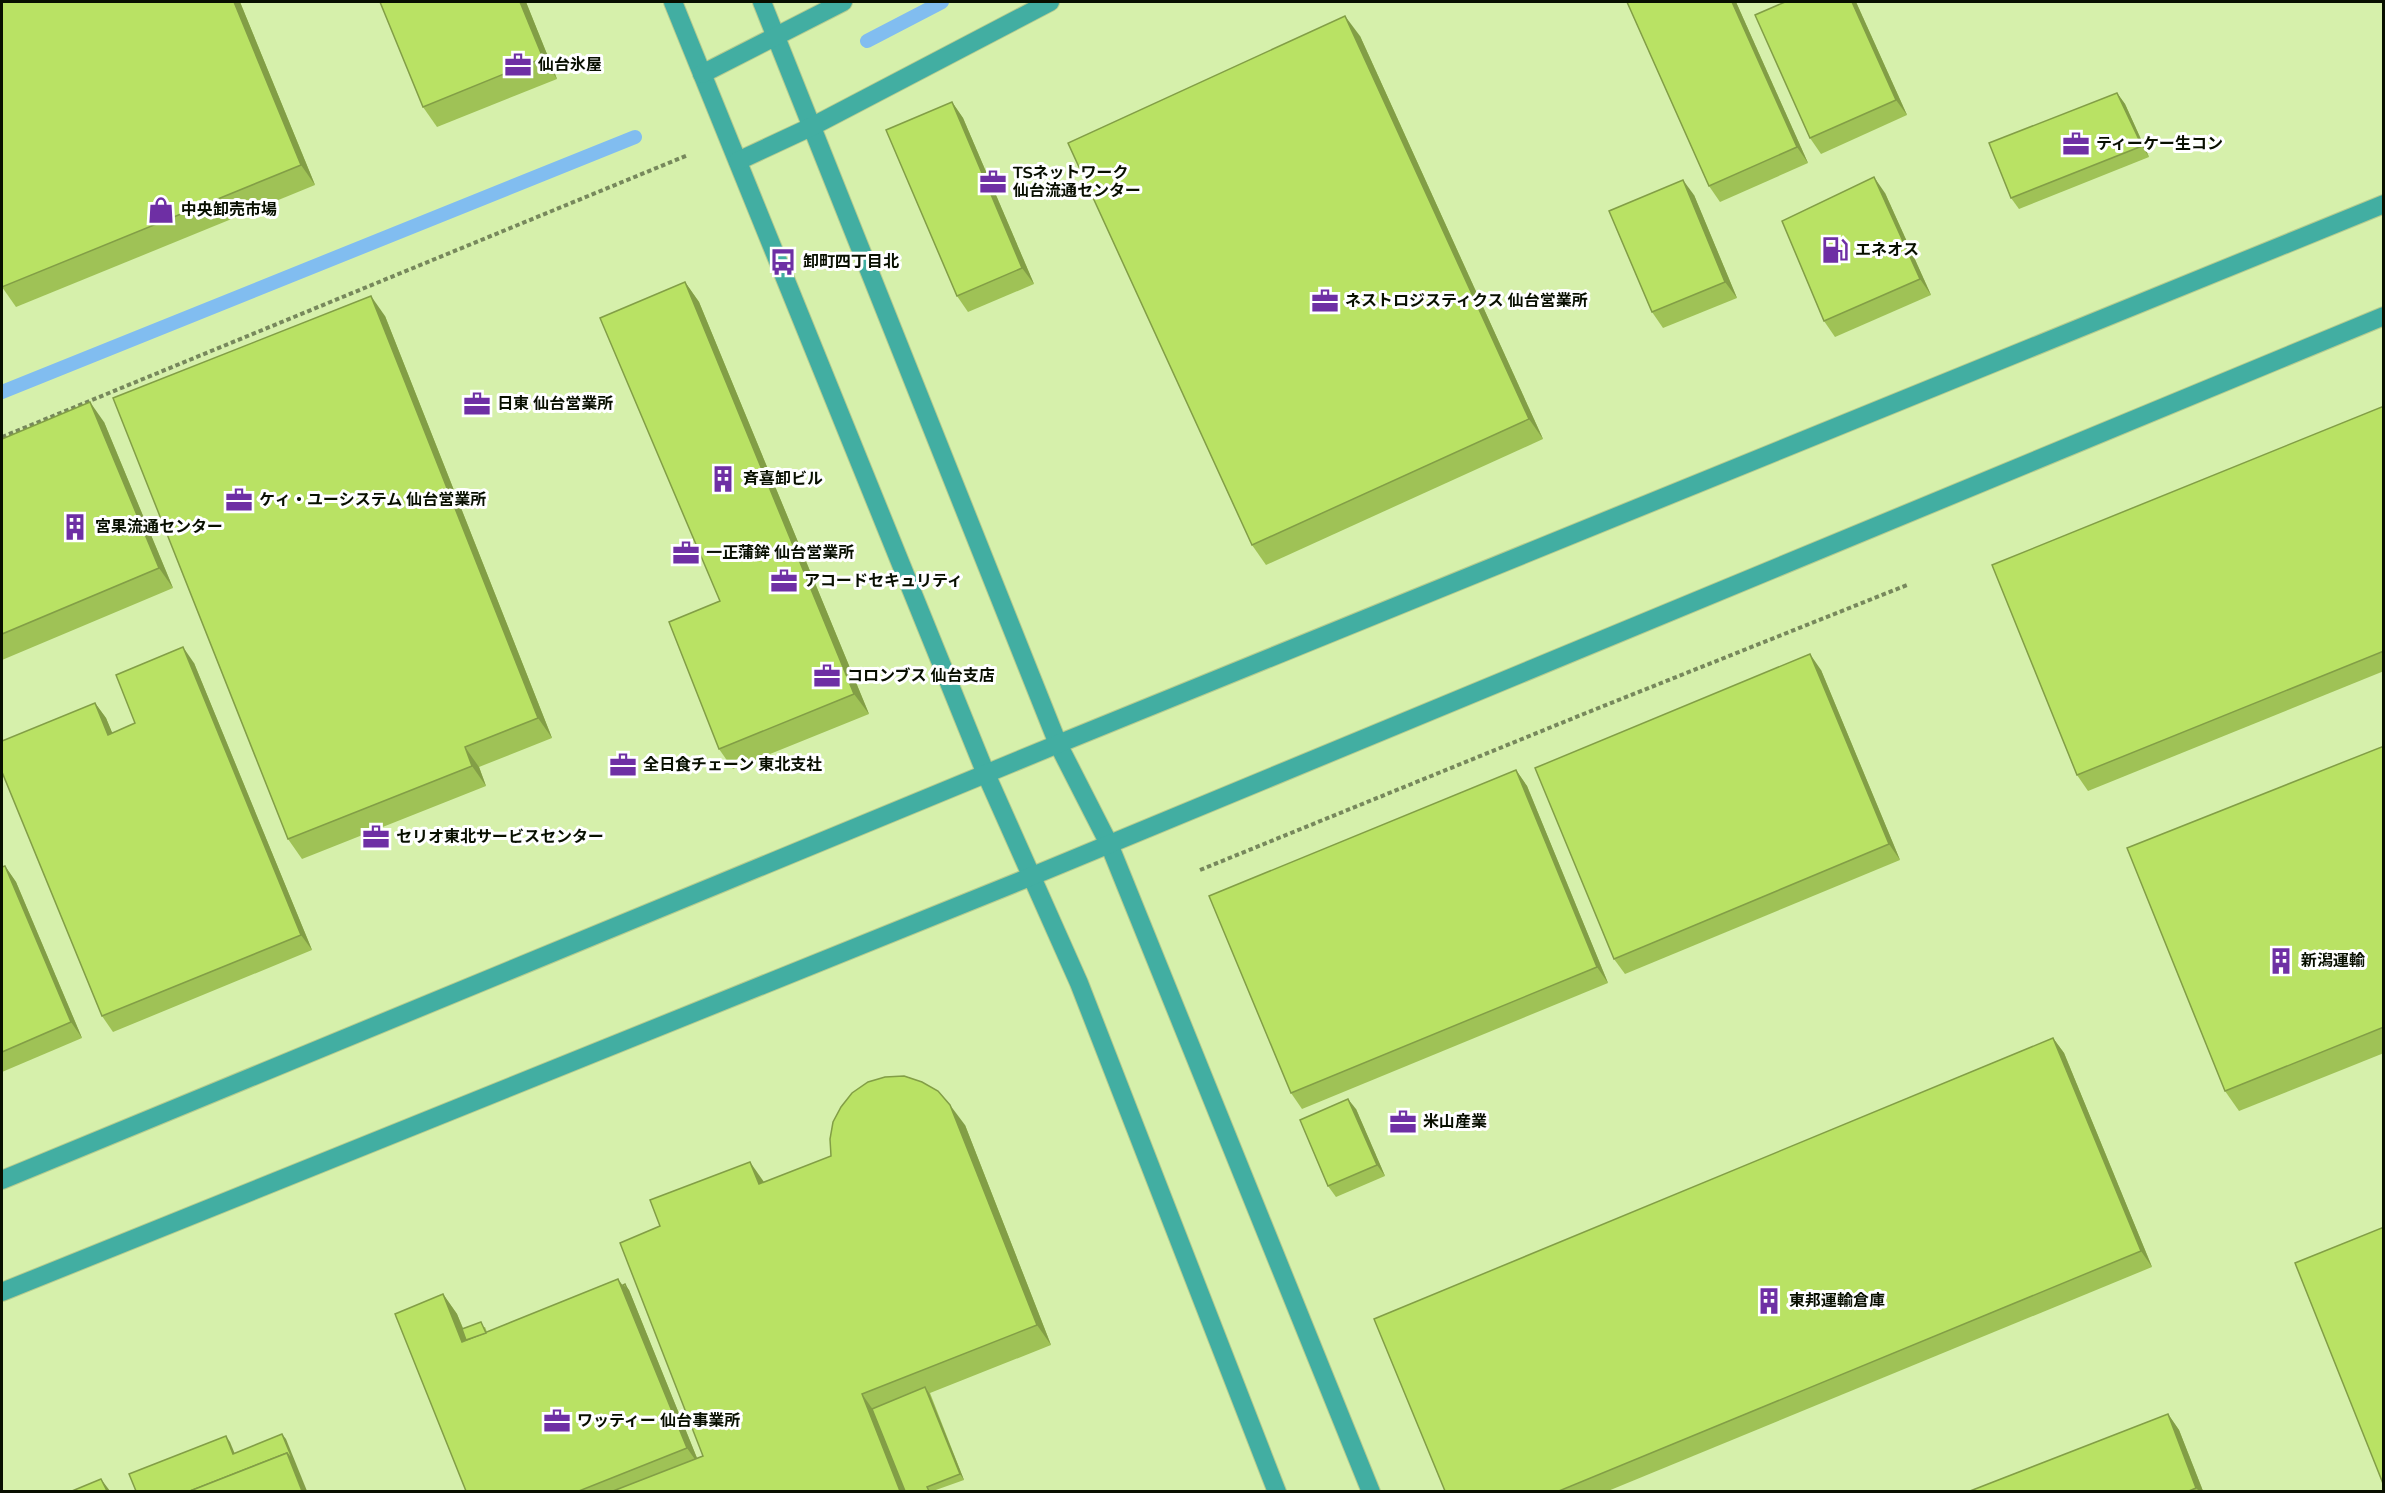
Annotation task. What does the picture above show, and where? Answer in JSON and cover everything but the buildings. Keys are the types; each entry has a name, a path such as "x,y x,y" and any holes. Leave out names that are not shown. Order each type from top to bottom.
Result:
{"street":[{"path":"673,2 986,774 1079,983 1277,1491"},
{"path":"762,2 1058,744 1109,844 1371,1491"},
{"path":"702,74 843,2"},
{"path":"738,161 813,126 1050,2"},
{"path":"2,1180 1058,744 2384,204"},
{"path":"2,1292 1030,877 2384,316"}],"path":[{"path":"2,436 688,155"},
{"path":"1200,870 1597,708 1907,585"}],"waterway":[{"path":"867,41 942,2"},
{"path":"2,392 635,137"}],"place":[{"name":"仙台氷屋","path":"518,65"},
{"name":"ティーケー生コン","path":"2076,144"},
{"name":"TSネットワーク 仙台流通センター","path":"993,182"},
{"name":"中央卸売市場","path":"161,210"},
{"name":"エネオス","path":"1835,250"},
{"name":"卸町四丁目北","path":"783,262"},
{"name":"ネストロジスティクス 仙台営業所","path":"1325,301"},
{"name":"日東 仙台営業所","path":"477,404"},
{"name":"斉喜卸ビル","path":"723,479"},
{"name":"ケィ・ユーシステム 仙台営業所","path":"239,500"},
{"name":"宮果流通センター","path":"75,527"},
{"name":"一正蒲鉾 仙台営業所","path":"686,553"},
{"name":"アコードセキュリティ","path":"784,581"},
{"name":"コロンブス 仙台支店","path":"827,676"},
{"name":"全日食チェーン 東北支社","path":"623,765"},
{"name":"セリオ東北サービスセンター","path":"376,837"},
{"name":"新潟運輸","path":"2281,961"},
{"name":"米山産業","path":"1403,1122"},
{"name":"東邦運輸倉庫","path":"1769,1301"},
{"name":"ワッティー 仙台事業所","path":"557,1421"}]}
